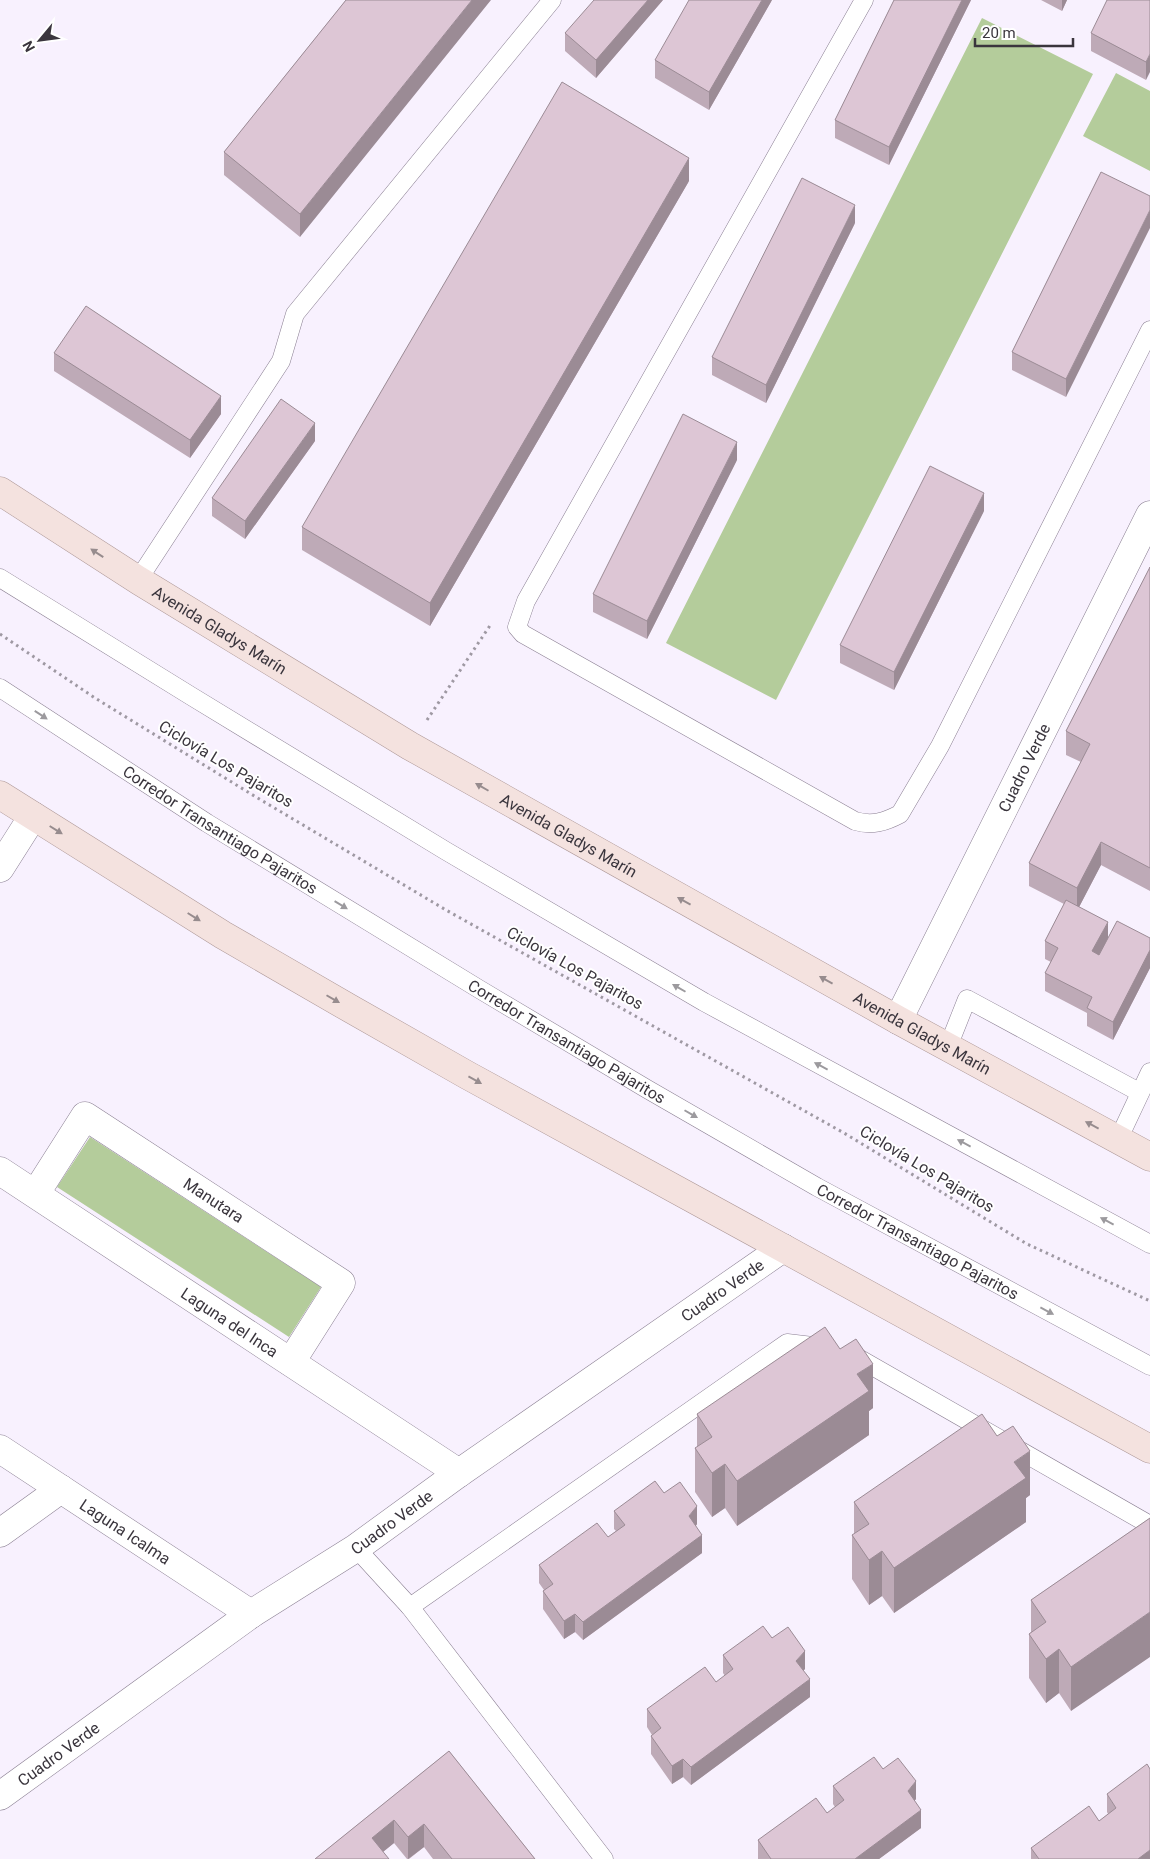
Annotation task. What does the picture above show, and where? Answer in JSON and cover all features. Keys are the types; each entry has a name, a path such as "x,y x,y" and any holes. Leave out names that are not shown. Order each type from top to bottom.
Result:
{"main road":[{"name":"Avenida Gladys Marín","path":"0,491 138,580 410,746 898,1020 1150,1157"},
{"path":"0,795 223,935 350,1009 1150,1449"}],"street":[{"name":"Cuadro Verde","path":"898,1020 1150,515"},
{"path":"0,868 33,816"},
{"name":"Manutara","path":"36,1193 85,1116 341,1284 291,1362"},
{"name":"Laguna del Inca","path":"0,1170 459,1473"},
{"name":"Cuadro Verde","path":"0,1796 251,1614 356,1548 459,1473 783,1248"},
{"name":"Laguna Icalma","path":"0,1449 251,1614"},
{"path":"0,1533 61,1489"}],"lane":[{"path":"138,580 282,361 295,314 552,0"},
{"path":"864,0 526,601 517,627 523,634 855,821 874,824 891,819 900,814 940,746 1150,330"},
{"path":"0,578 446,851 704,1002 1150,1244"},
{"name":"Corredor Transantiago Pajaritos","path":"0,688 207,823 630,1079 817,1187 1150,1366"},
{"path":"948,1047 967,999 1139,1092"},
{"path":"1118,1140 1150,1072"},
{"path":"410,1607 787,1343 843,1350 1150,1525"},
{"path":"356,1548 410,1607 604,1859"}],"path":[{"path":"410,746 496,616 526,601"},
{"name":"Ciclovía Los Pajaritos","path":"0,634 95,698 239,787 446,910 844,1133 1027,1244 1150,1301"}],"green space":[{"path":"982,18 1093,74 776,700 666,643"},
{"path":"1116,73 1150,91 1150,171 1083,136"},
{"path":"90,1137 321,1287 289,1337 57,1187"}],"building":[{"path":"346,0 472,0 300,214 224,152"},
{"path":"594,0 648,0 596,60 565,33"},
{"path":"689,0 762,0 709,92 655,60"},
{"path":"894,0 962,0 889,147 835,120"},
{"path":"1107,0 1150,0 1150,54 1146,62 1091,33"},
{"path":"562,82 689,158 430,603 302,527"},
{"path":"1101,172 1150,196 1150,210 1066,379 1012,352"},
{"path":"802,178 855,205 766,385 712,357"},
{"path":"86,306 221,396 190,440 54,353"},
{"path":"281,399 315,423 245,521 212,498"},
{"path":"683,414 737,442 647,621 593,594"},
{"path":"930,466 984,493 894,672 840,645"},
{"path":"1150,567 1150,868 1101,842 1077,888 1029,863 1090,744 1066,731"},
{"path":"1066,900 1108,922 1092,951 1099,955 1117,921 1150,938 1150,950 1113,1022 1087,1008 1092,997 1045,973 1058,948 1045,941"},
{"path":"825,1327 840,1349 856,1339 873,1364 857,1374 869,1391 737,1481 725,1464 712,1473 695,1448 712,1437 697,1414"},
{"path":"982,1414 997,1436 1013,1426 1030,1451 1014,1462 1026,1478 894,1568 882,1551 869,1560 852,1535 869,1524 854,1502"},
{"path":"655,1481 664,1493 680,1482 697,1506 689,1516 702,1535 583,1622 575,1614 564,1621 543,1591 553,1584 539,1565 597,1523 608,1537 625,1525 614,1511"},
{"path":"1150,1518 1150,1612 1071,1667 1059,1649 1046,1659 1029,1634 1046,1622 1031,1600"},
{"path":"763,1626 772,1638 788,1627 805,1651 796,1661 810,1679 691,1767 683,1759 672,1766 651,1736 661,1728 647,1709 705,1667 716,1682 733,1669 723,1655"},
{"path":"449,1751 535,1859 452,1859 424,1824 408,1837 394,1820 372,1838 389,1859 315,1859"},
{"path":"874,1757 883,1769 898,1758 916,1781 908,1791 921,1810 855,1859 771,1859 758,1840 816,1798 827,1813 844,1800 833,1786"},
{"path":"1147,1764 1150,1769 1150,1850 1138,1859 1039,1859 1031,1848 1089,1806 1099,1821 1116,1808 1107,1794"}]}
